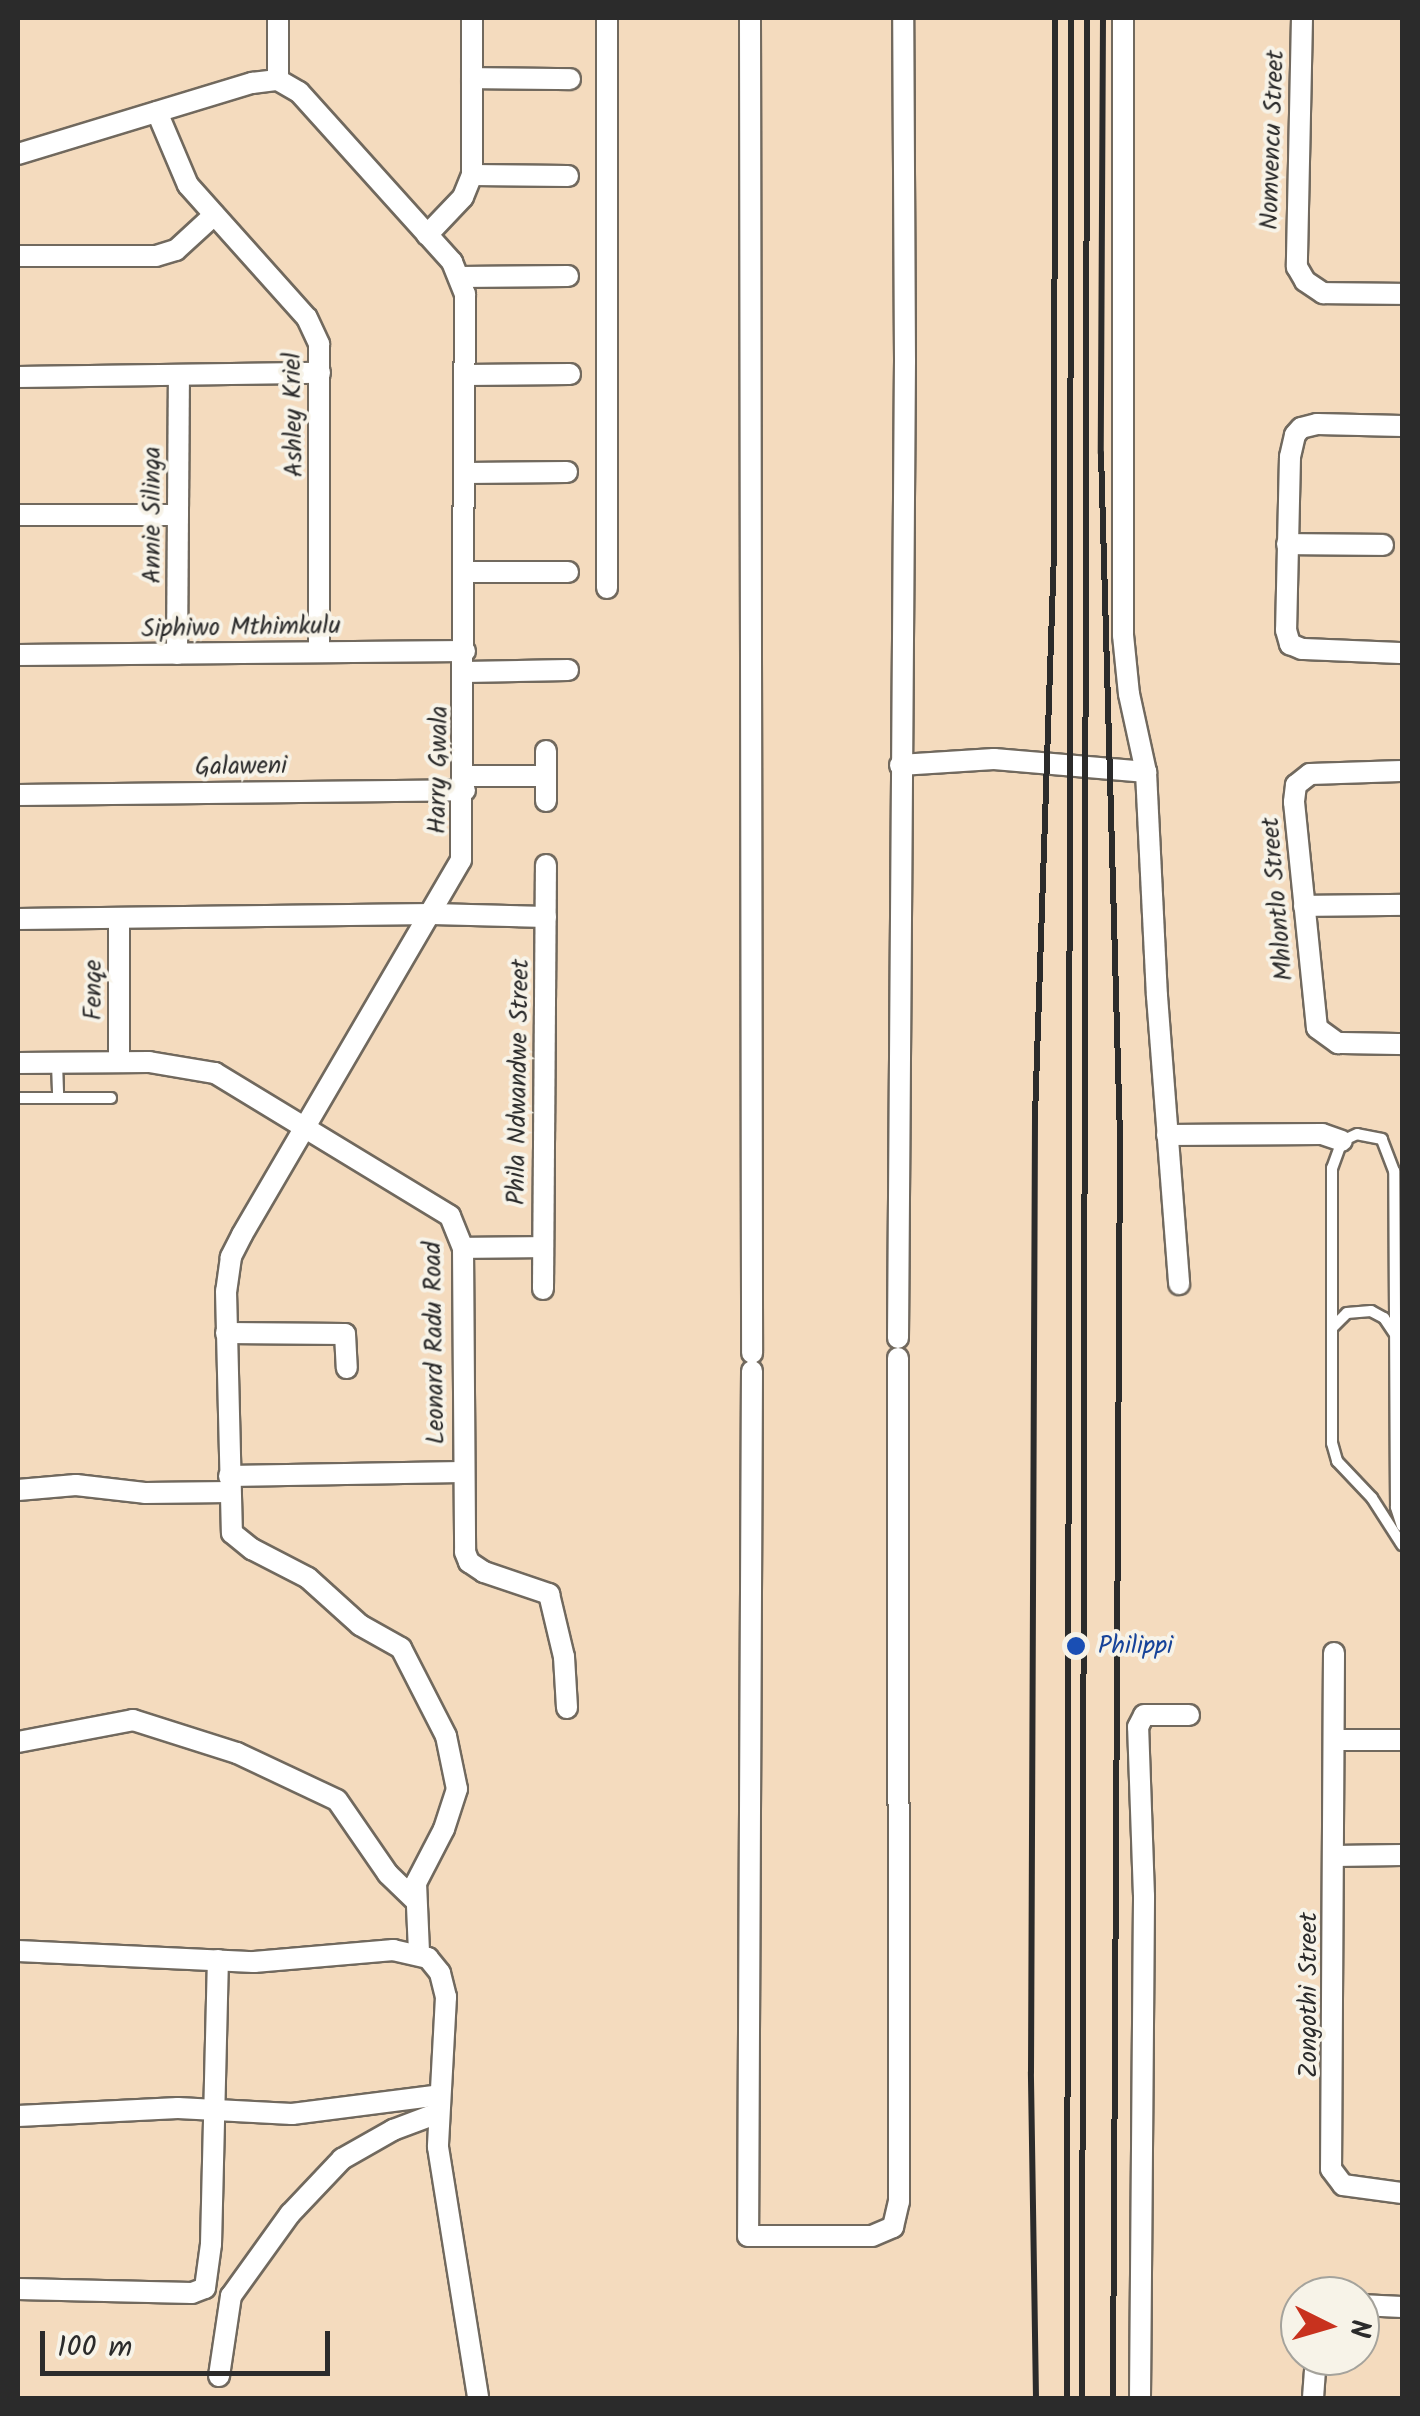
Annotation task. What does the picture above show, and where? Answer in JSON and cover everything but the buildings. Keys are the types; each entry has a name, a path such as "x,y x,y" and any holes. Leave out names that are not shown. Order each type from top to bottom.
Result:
{"street":[{"path":"278,18 278,80"},
{"path":"428,235 463,196 472,175 472,18"},
{"path":"607,18 608,588"},
{"path":"750,18 752,1362 748,2236 872,2236 893,2227 899,2202 902,18"},
{"path":"1123,18 1123,635 1128,694 1146,772 1179,1284"},
{"name":"Nomvencu Street","path":"1302,18 1297,268 1305,280 1323,293 1402,294"},
{"path":"472,78 570,79"},
{"path":"18,154 252,83 278,80 299,92 428,235 460,277 568,276"},
{"name":"Ashley Kriel","path":"157,112 181,173 314,329 320,373 319,652"},
{"path":"472,175 568,176"},
{"path":"18,256 156,256 176,250 214,215"},
{"name":"Harry Gwala","path":"414,1899 416,1882 444,1830 457,1789 446,1736 401,1648 360,1625 308,1578 252,1550 232,1533 226,1333 231,1257 461,860 465,783 466,309 460,277"},
{"path":"18,377 320,373"},
{"path":"465,375 570,374"},
{"name":"Annie Silinga","path":"177,654 179,376"},
{"path":"1402,426 1301,428 1292,444 1287,544 1290,644 1310,650 1402,653"},
{"path":"466,473 568,472"},
{"path":"18,516 178,515"},
{"path":"1287,544 1383,545"},
{"path":"465,572 568,572"},
{"name":"Siphiwo Mthimkulu","path":"18,655 319,652 568,670"},
{"path":"546,751 546,801"},
{"path":"900,765 994,760 1146,772"},
{"name":"Mhlontlo Street","path":"1402,771 1320,772 1301,778 1294,802 1314,1018 1322,1036 1350,1044 1402,1044"},
{"name":"Galaweni","path":"18,795 465,783 546,776"},
{"name":"Phila Ndwandwe Street","path":"542,1289 546,865"},
{"path":"1304,906 1402,905"},
{"path":"18,920 432,914 546,918"},
{"name":"Fenqe","path":"119,919 119,1061"},
{"name":"Leonard Radu Road","path":"18,1062 119,1061 215,1073 442,1208 455,1222 464,1248 464,1552 469,1562 484,1572 549,1594 564,1657 567,1708"},
{"path":"1167,1135 1322,1134 1342,1141"},
{"path":"464,1248 542,1247"},
{"path":"226,1333 345,1334 347,1368"},
{"path":"18,1490 76,1485 162,1494 229,1484 462,1472"},
{"name":"Zongothi Street","path":"1334,1653 1331,2168 1343,2185 1402,2193"},
{"path":"1140,2398 1144,1896 1138,1727 1144,1716 1189,1715"},
{"path":"18,1742 133,1720 237,1753 337,1800 388,1874 414,1899 419,1953"},
{"path":"1335,1740 1402,1740"},
{"path":"1334,1856 1402,1855"},
{"path":"18,1951 271,1962 393,1950 419,1953 436,1966 444,1984 439,2104 446,2209 478,2398"},
{"path":"198,2292 205,2288 209,2274 218,1960"},
{"path":"18,2116 216,2108 317,2113 439,2104"},
{"path":"219,2376 228,2301 276,2231 325,2173 439,2104"},
{"path":"18,2288 198,2292 228,2301"}],"lane":[{"path":"57,1062 58,1098"},
{"path":"18,1098 111,1098"},
{"path":"1402,1526 1396,1508 1392,1155 1382,1139 1358,1134 1342,1141 1332,1168 1333,1452 1372,1498 1402,1545"},
{"path":"1331,1329 1347,1313 1371,1311 1384,1318 1396,1337"}],"railway":[{"path":"1036,2398 1031,2072 1035,1116 1054,551 1055,18"},
{"path":"1067,2398 1071,18"},
{"path":"1082,2398 1087,18"},
{"path":"1103,18 1101,453 1120,1136 1113,2398"}],"place":[{"name":"Philippi","path":"1076,1646"}]}
